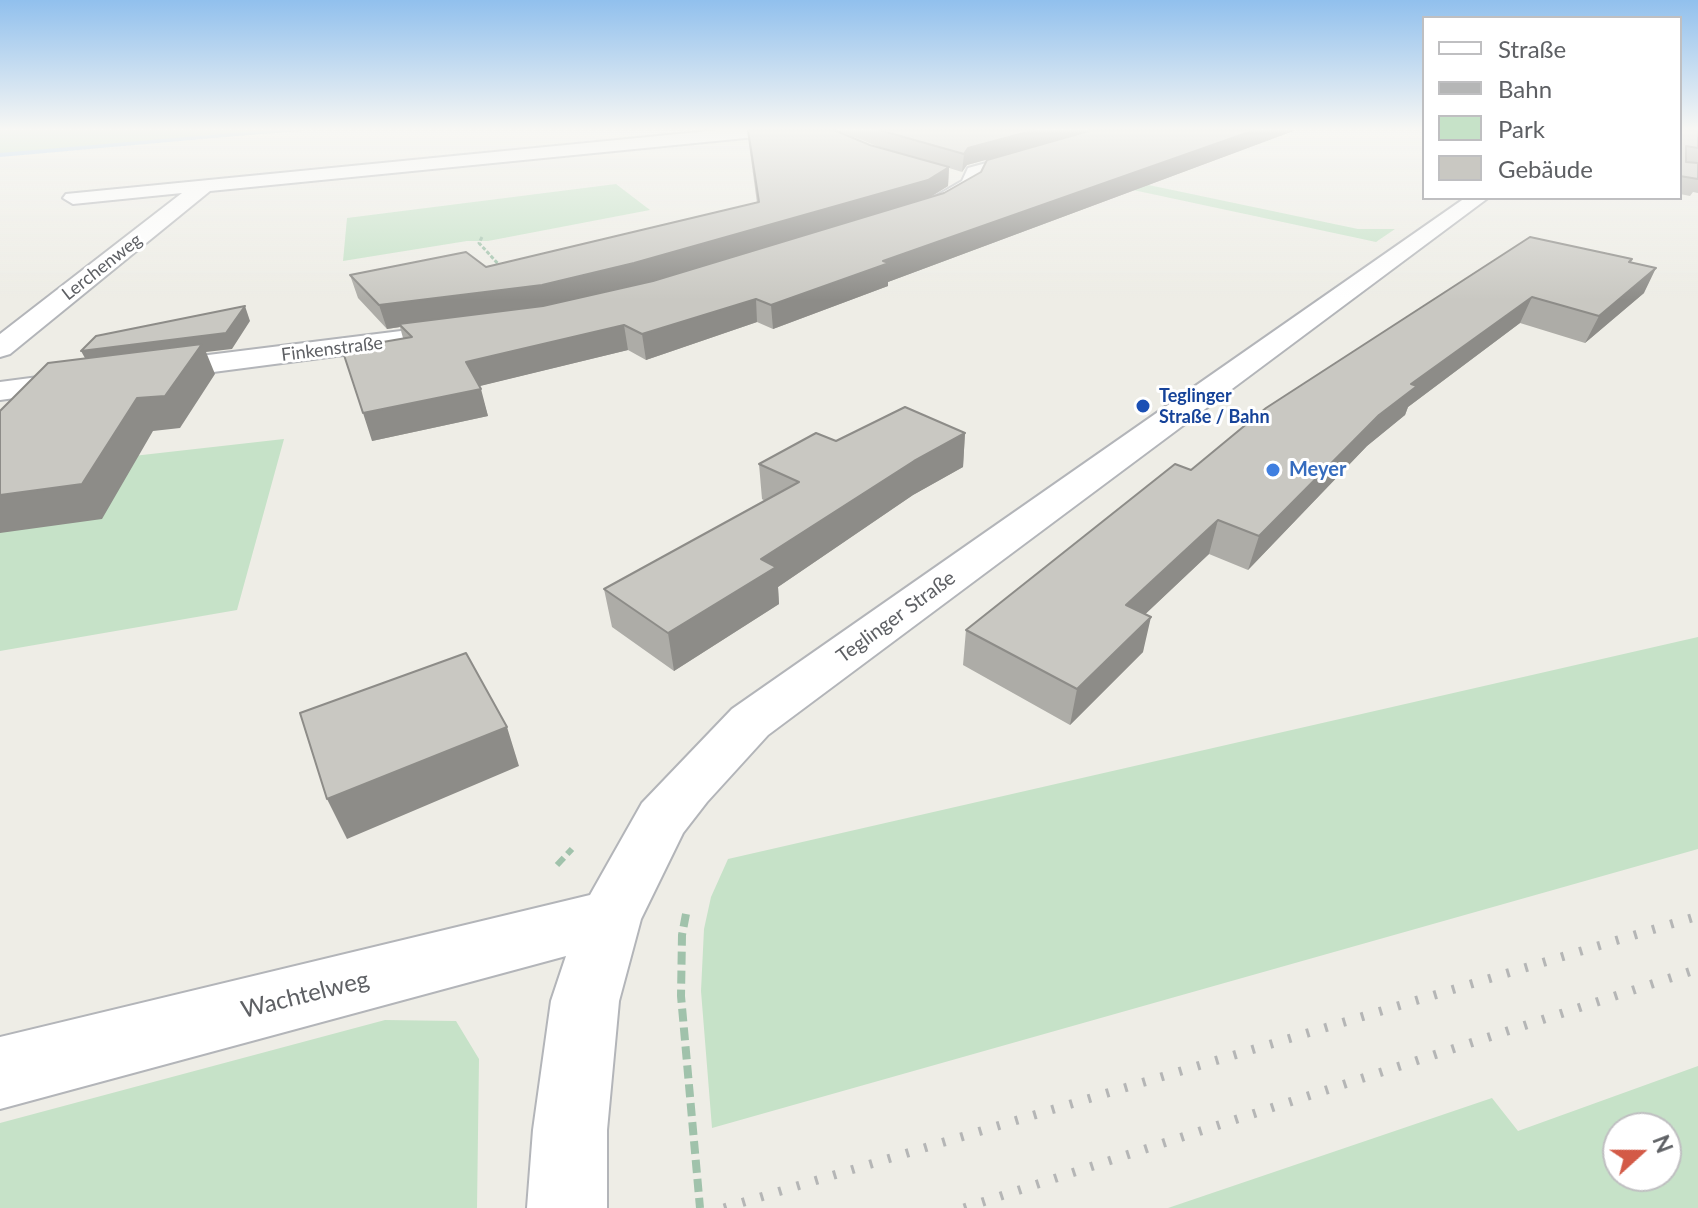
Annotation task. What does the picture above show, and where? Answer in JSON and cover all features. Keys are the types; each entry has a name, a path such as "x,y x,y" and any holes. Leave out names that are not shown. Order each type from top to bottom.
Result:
{"street":[{"path":"73,198 191,186"},
{"name":"Lerchenweg","path":"0,348 203,186"},
{"path":"935,206 967,186"},
{"path":"905,215 988,186"},
{"name":"Teglinger Straße","path":"567,1208 570,1130 585,1001 610,917 662,819 688,787 750,722 1475,200"},
{"name":"Finkenstraße","path":"0,391 454,333"},
{"name":"Wachtelweg","path":"0,1073 610,917"}],"path":[{"path":"482,237 479,243 509,277"},
{"path":"687,910 682,935 681,996 700,1208"}],"green space":[{"path":"597,186 619,186 650,210 488,241 467,241 343,261 347,218"},
{"path":"1116,186 1155,186 1358,229 1395,229 1376,242"},
{"path":"284,439 237,610 0,651 0,471"},
{"path":"1698,637 1698,849 712,1128 701,991 704,929 711,897 728,859"},
{"path":"385,1020 456,1021 479,1059 477,1208 0,1208 0,1123"},
{"path":"1698,1066 1698,1208 1168,1208 1492,1098 1518,1131"}],"building":[{"path":"757,186 905,186 634,263 542,285 379,305 350,275 466,252 486,267 759,202"},
{"path":"956,186 1095,186 883,261 889,263 771,305 756,299 642,334 624,325 466,362 481,389 363,413 342,349 412,337 399,324 543,306 653,281 944,193"},
{"path":"1530,237 1632,259 1629,262 1656,268 1599,316 1532,297 1411,384 1417,386 1379,415 1259,536 1218,520 1126,605 1151,617 1077,689 966,630 1175,464 1191,470 1266,408"},
{"path":"245,306 226,333 81,351 96,336"},
{"path":"202,344 165,396 137,398 82,484 0,495 0,411 48,363"},
{"path":"905,407 965,433 914,461 761,559 776,567 668,633 604,589 799,482 759,464 816,433 836,441"},
{"path":"466,653 507,727 327,799 300,713"}],"railway":[{"path":"724,1208 1698,916"},
{"path":"964,1208 1698,969"}],"place":[{"name":"Teglinger Straße / Bahn","path":"1143,406"},
{"name":"Meyer","path":"1273,470"}]}
